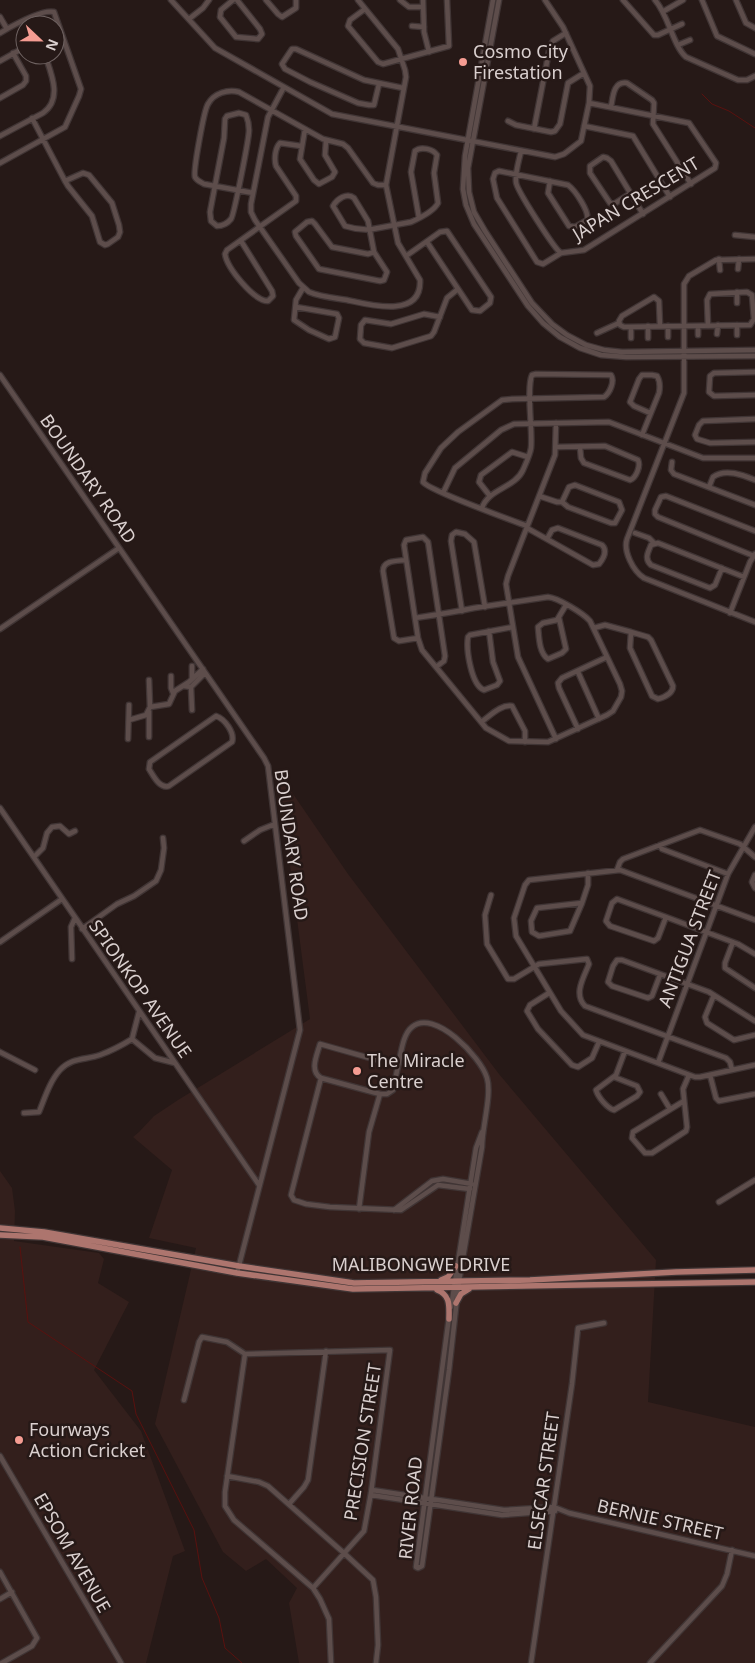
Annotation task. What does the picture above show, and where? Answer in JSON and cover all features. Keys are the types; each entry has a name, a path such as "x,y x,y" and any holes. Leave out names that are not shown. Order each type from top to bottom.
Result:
{"main road":[{"name":"MALIBONGWE DRIVE","path":"0,1228 19,1232"},
{"name":"MALIBONGWE DRIVE","path":"28,1232 237,1273 353,1289 432,1285"},
{"name":"MALIBONGWE DRIVE","path":"0,1234 28,1232 354,1283 456,1285 474,1288 755,1282"},
{"path":"449,1319 448,1299 444,1293 432,1285 448,1277 456,1266"},
{"name":"MALIBONGWE DRIVE","path":"456,1285 470,1281 755,1270"},
{"path":"461,1274 470,1281"},
{"path":"456,1303 463,1292 474,1288"}],"street":[{"path":"171,0 208,42 217,49 335,115 554,157 560,156 579,143 589,103 590,88 566,33 545,0"},
{"path":"189,19 203,8 209,0"},
{"path":"235,0 262,32 259,38 253,40 236,37 221,18 219,14 221,10 235,0"},
{"path":"266,0 282,17 296,8 296,0"},
{"path":"284,87 270,110 267,120 251,212 303,288 317,294 380,307 391,308 405,304 416,296 421,282 398,243 386,185 406,74 398,49 358,0"},
{"path":"400,0 409,8 423,7"},
{"path":"423,0 424,27 429,52"},
{"path":"365,9 350,20 348,23 349,27 379,63 385,63 450,45 447,28 447,0"},
{"path":"494,0 470,141 467,178 468,192 474,212 485,232 532,303 546,319 567,335 582,343 599,348 622,352 755,356"},
{"path":"470,141 499,0"},
{"path":"623,0 652,34 657,36 682,24"},
{"path":"655,0 664,11 683,54 689,59 735,79 743,81 755,76"},
{"path":"664,11 683,0"},
{"path":"702,0 716,36 755,54"},
{"path":"736,0 745,22 748,26 755,28"},
{"path":"37,15 48,11 54,12 55,15"},
{"path":"0,17 7,29"},
{"path":"0,33 15,25"},
{"path":"412,26 424,27"},
{"path":"534,129 550,46 553,41 566,33"},
{"path":"678,45 690,40"},
{"path":"0,163 66,126 80,92 77,76 65,43"},
{"path":"379,84 374,105 363,104 302,78 284,69 282,64 289,51 294,48 364,80 403,88"},
{"path":"0,60 14,53 26,76 23,86 0,98"},
{"path":"0,136 46,110 55,92 48,65"},
{"path":"508,122 516,126 550,132 558,129 568,83 584,73"},
{"path":"611,107 616,87 624,82 653,101 653,124 691,184"},
{"path":"253,193 237,192 198,181 194,173 208,104 218,95 232,91 243,94 326,141 341,143 346,146 373,183 386,185"},
{"name":"JAPAN CRESCENT","path":"521,151 516,183 519,191 556,250 561,253 583,251 714,170 716,163 690,123 589,103"},
{"path":"243,114 247,117 249,129 231,218 222,226 212,223 210,216 215,186 224,138 225,118 229,115 243,114"},
{"path":"32,118 65,181 91,214 101,243 108,244 120,234 113,204 86,173 65,181"},
{"path":"584,126 633,136 670,197"},
{"path":"305,129 299,158 316,182 321,184 332,177 335,172 325,155 326,141"},
{"path":"241,241 272,291 272,298 268,302 249,290 226,260 226,251 297,198 275,164 278,145 284,143 301,146"},
{"path":"374,252 368,254 332,247 312,221 307,222 295,232 320,270 383,281 386,278 387,272 374,252 370,229 365,214 352,196 347,195 334,204 334,208 345,226 360,229 370,229 411,222 419,218 436,206 438,201 434,172 437,155 429,150 418,148 414,153 411,172 419,218"},
{"path":"631,193 614,204 609,202 590,173 590,166 603,157 609,159 631,193 643,214"},
{"path":"550,182 548,193 568,225 575,227 588,220 588,214 572,187 567,184 499,171 495,173 493,179 497,198 538,264 545,264 561,253"},
{"path":"406,256 442,231 448,232 491,297 492,301 489,305 480,311 474,311 427,242"},
{"path":"735,235 755,236"},
{"path":"755,259 719,259 690,276 684,284 684,393 627,538 627,552 636,572 644,578 755,622"},
{"path":"719,259 720,270"},
{"path":"738,270 739,259"},
{"path":"296,307 337,314 339,318 335,338 329,339 295,322 293,316 298,297 303,288"},
{"path":"440,317 424,314 391,324 365,320 361,325 360,339 364,343 396,347 431,336 434,332 440,317 447,297 458,289"},
{"path":"737,292 737,303"},
{"path":"619,323 622,327 718,326 751,324 754,319 753,296 748,292 709,294 707,300 708,326"},
{"path":"597,333 619,323 622,316 654,297 659,301 660,326"},
{"path":"737,325 737,335"},
{"path":"648,326 648,338"},
{"path":"668,326 668,337"},
{"path":"698,326 698,335"},
{"path":"717,334 718,326"},
{"path":"631,327 631,338"},
{"path":"683,354 755,350"},
{"path":"755,372 713,373 709,381 710,392 714,396 755,396"},
{"path":"482,508 490,496 520,475 531,449 530,423 530,399 531,377 536,374 612,375 613,380 608,394 604,397 530,399 502,400 458,432 441,448 425,473 423,481 426,486 527,527 547,539 595,566 600,563 605,552 602,546 558,528 552,530 547,539"},
{"name":"BOUNDARY ROAD","path":"0,375 267,763 300,1030 237,1273"},
{"path":"642,435 659,391 659,380 655,375 642,375 630,402 634,406 650,413"},
{"path":"755,419 706,420 699,425 695,435 697,439 708,443 755,442"},
{"path":"443,493 453,470 474,451 509,425 608,422 703,458 755,458"},
{"path":"556,423 555,455 507,578 519,660 556,739"},
{"path":"556,447 580,447 606,447 636,459 640,464 634,478 630,480 584,463 581,460 580,447"},
{"path":"490,496 479,482 480,475 512,452 528,457"},
{"path":"672,462 670,470 674,474 755,505"},
{"path":"709,487 713,477 718,474 736,473 755,480"},
{"path":"539,496 556,502 562,502 568,507 611,523 615,523 618,520 622,510 619,502 575,485 570,486 562,502"},
{"path":"730,613 754,555 658,517 655,514 655,510 661,497 666,496 755,531"},
{"path":"462,611 451,541 452,534 456,532 465,534 474,542 485,607"},
{"path":"634,533 649,538 654,543 744,576"},
{"path":"415,618 438,614 485,607 510,604 550,597 588,618 620,684 622,694 613,711 547,743 504,739 489,731 481,722 436,667 421,648 418,638 404,547 404,542 408,538 421,536 426,539 438,614 445,657 443,662 436,667"},
{"path":"654,543 650,546 647,556 650,563 708,587 715,586 722,568"},
{"path":"0,629 119,548"},
{"path":"406,560 386,564 383,571 394,638 399,641 418,638"},
{"path":"559,618 566,650 548,659 542,651 538,627 543,623 555,621 559,618 566,605"},
{"path":"594,628 606,625 631,632 651,640 673,686 670,693 659,698 652,696 630,648 631,632"},
{"path":"489,632 493,662 500,680 497,685 484,690 479,687 473,675 467,638 470,635 513,627"},
{"path":"578,728 558,686 561,679 607,658"},
{"path":"192,666 192,710"},
{"path":"129,720 146,714 150,709 168,704 173,693 204,671"},
{"path":"578,672 599,719"},
{"path":"171,676 173,693"},
{"path":"149,737 150,680"},
{"path":"184,686 191,687"},
{"path":"128,739 129,705"},
{"path":"481,722 505,706 512,706 524,731 525,742"},
{"path":"216,716 221,718 229,727 233,738 231,743 168,787 162,786 154,779 149,768 153,759 216,716"},
{"path":"229,727 238,720"},
{"name":"SPIONKOP AVENUE","path":"0,808 259,1185"},
{"path":"244,840 260,830 275,824"},
{"path":"34,857 43,848 47,833 52,827 60,826 69,834 75,831"},
{"name":"ANTIGUA STREET","path":"658,1063 728,874 755,828"},
{"path":"617,870 622,860 702,830 740,844 755,857"},
{"path":"82,929 117,904 134,896 156,881 162,870 163,838"},
{"path":"660,845 662,849 728,874"},
{"path":"755,920 617,870 532,879 526,884 514,916 516,938 562,1013 583,1035 698,1077 755,1065"},
{"path":"582,903 537,908 531,921 532,932 541,936 570,932 582,903 588,885 588,873"},
{"path":"755,875 752,882 755,888"},
{"path":"491,895 484,915 487,942 490,951 505,976 510,980 540,964 587,959 589,964 579,994 584,1004 726,1058 730,1062 732,1070"},
{"path":"0,942 62,899"},
{"path":"666,917 657,940 654,942 610,926 606,921 612,903 617,899 706,931 733,942 755,954"},
{"path":"72,959 71,926 74,918"},
{"path":"733,942 725,964 726,968 755,988"},
{"path":"660,974 652,996 648,998 612,986 608,982 614,963 618,960 660,974 714,995 755,1021"},
{"path":"549,993 530,1005 527,1011 538,1029 572,1065 578,1067 591,1060 599,1042"},
{"path":"714,995 705,1017 707,1023 733,1040 755,1035"},
{"path":"24,1113 39,1112 51,1083 59,1071 67,1064 80,1058 101,1055 132,1039 139,1012"},
{"path":"321,1078 291,1195 294,1200 330,1207 394,1210 432,1180 443,1179 473,1186 482,1147 482,1132 488,1090 487,1077 464,1044 431,1023 419,1022 410,1028 405,1037 393,1090 387,1094 380,1094 321,1078 314,1069 320,1044 398,1066"},
{"path":"132,1039 154,1058 174,1063"},
{"path":"614,1077 637,1086 640,1092 638,1096 614,1110 609,1108 596,1092 598,1087 614,1077 625,1051"},
{"path":"0,1052 36,1070"},
{"path":"684,1101 632,1133 632,1138 646,1154 652,1153 686,1131 684,1101 683,1088 689,1074"},
{"path":"710,1075 718,1101 755,1095"},
{"path":"359,1209 369,1132 380,1094"},
{"path":"661,1094 670,1109"},
{"path":"719,1202 755,1180"},
{"name":"RIVER ROAD","path":"473,1186 456,1266 456,1285 456,1303 449,1370 422,1566 418,1568 416,1566 423,1504 449,1319 456,1285 461,1274 473,1186"},
{"name":"ELSECAR STREET","path":"531,1663 572,1384 578,1328 604,1323"},
{"path":"184,1400 198,1342 202,1337 227,1342 245,1354 326,1351 308,1480 289,1504"},
{"name":"PRECISION STREET","path":"313,1588 364,1531 372,1490 390,1354 390,1350 326,1351"},
{"path":"245,1354 224,1501 229,1514 313,1588 329,1619 330,1663"},
{"path":"436,1500 434,1493 438,1450"},
{"name":"EPSOM AVENUE","path":"0,1456 121,1663"},
{"path":"227,1476 263,1483 289,1504 374,1582 378,1650 376,1663"},
{"path":"415,1497 426,1488"},
{"path":"372,1490 424,1498 430,1502 505,1515 559,1510"},
{"path":"371,1495 423,1504 436,1500 505,1510 554,1506"},
{"name":"BERNIE STREET","path":"554,1506 559,1510 755,1556"},
{"path":"650,1663 722,1586 727,1574 732,1550"},
{"path":"0,1572 37,1635 32,1646 2,1663"},
{"path":"0,1599 12,1592"}],"shaded area":[{"path":"278,772 348,874 499,1074 656,1260 648,1402 755,1427 755,1663 299,1663 289,1603 297,1588 266,1559 246,1571 223,1552 155,1424 196,1248 149,1238 172,1170 133,1137 154,1116 178,1100 310,1019"},
{"path":"0,1171 12,1188 15,1211 14,1241 99,1253 104,1259 98,1283 129,1302 94,1370 141,1431 185,1551 173,1556 146,1663 0,1663"}],"waterway":[{"path":"702,94 712,104 729,111 755,128"},
{"path":"20,1247 28,1322 132,1391 136,1414 194,1530 202,1578 219,1618 225,1648 242,1663"}],"place":[{"name":"Cosmo City Firestation","path":"463,62"},
{"name":"The Miracle Centre","path":"357,1071"},
{"name":"Fourways Action Cricket","path":"19,1440"}]}
